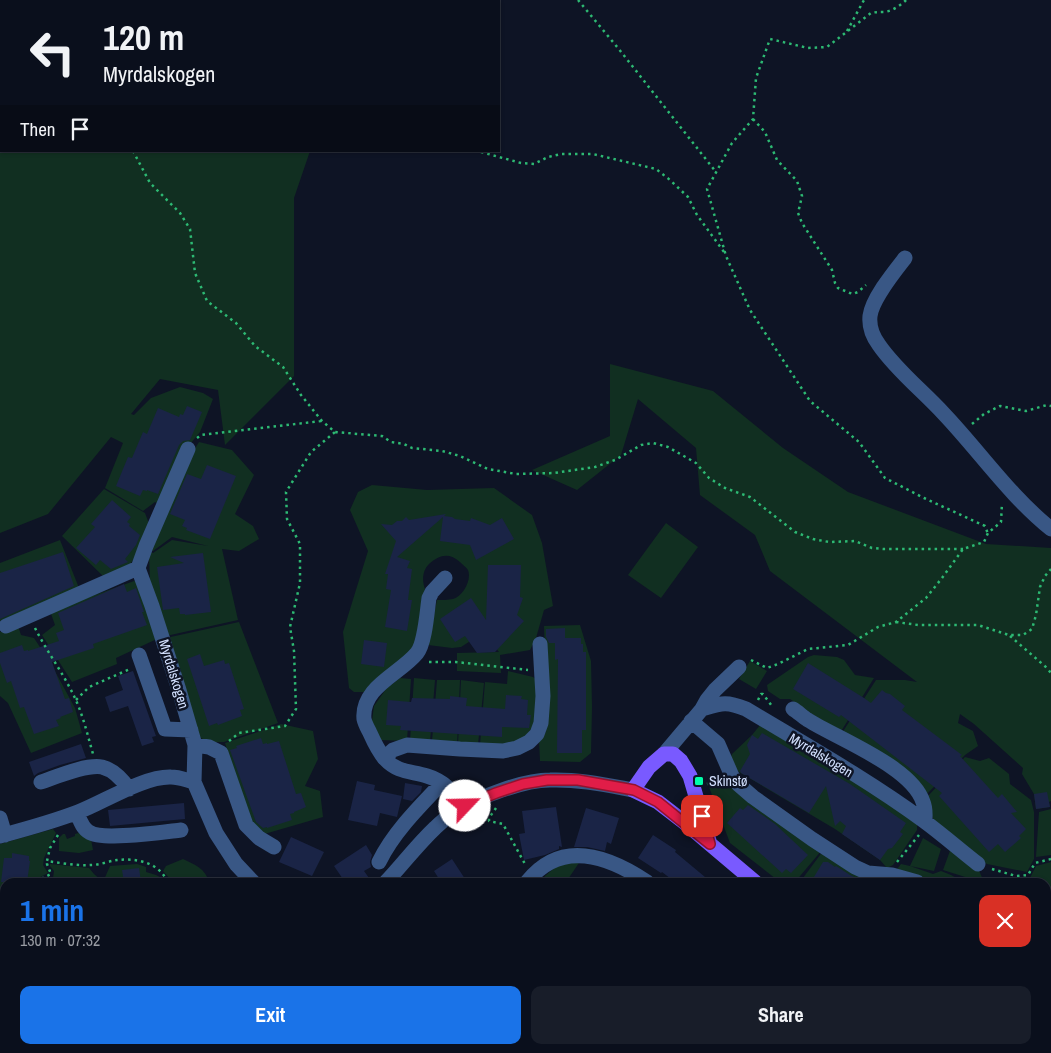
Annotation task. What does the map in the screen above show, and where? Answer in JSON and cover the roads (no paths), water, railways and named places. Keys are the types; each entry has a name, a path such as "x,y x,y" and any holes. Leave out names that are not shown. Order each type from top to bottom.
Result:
{"main road":[{"path":"710,844 690,776 681,761 673,754 664,754 649,768 634,790 658,802 750,878"}],"street":[{"path":"905,258 887,283 870,317 871,330 877,343 889,359 945,415 1009,489 1051,529"},
{"path":"6,626 138,568 188,449"},
{"name":"Myrdalskogen","path":"138,568 180,690 194,745 194,782 216,833 236,864 249,878"},
{"path":"445,578 429,598 422,643 418,652 370,696 364,720 384,758 392,766 403,771 427,776 442,783 465,806"},
{"path":"384,758 393,750 408,745 503,751 517,748 529,742 537,734 541,723 543,696 540,644"},
{"path":"141,659 165,729 190,730"},
{"path":"664,754 702,709 715,690 738,667"},
{"name":"Myrdalskogen","path":"702,709 722,704 746,709 816,750 926,822 978,864"},
{"path":"793,708 807,720 858,746 903,776 923,800 926,822"},
{"path":"691,721 718,744 732,776 753,797 812,839 855,866 868,873 903,878"},
{"path":"194,745 210,747 221,753 246,825 259,838 274,848"},
{"path":"41,782 80,769 102,767 114,772 129,789"},
{"path":"0,818 3,835 58,820 78,817 129,789 156,778 170,776 194,782"},
{"path":"389,878 436,827 465,806 496,793 523,784 547,780 578,780 634,790"},
{"path":"379,862 412,814 442,783"},
{"path":"78,817 83,827 95,835 181,830"},
{"path":"530,878 548,863 567,856 600,859 616,864 640,878"}],"place":[{"name":"Skinstø","path":"699,781"}]}
